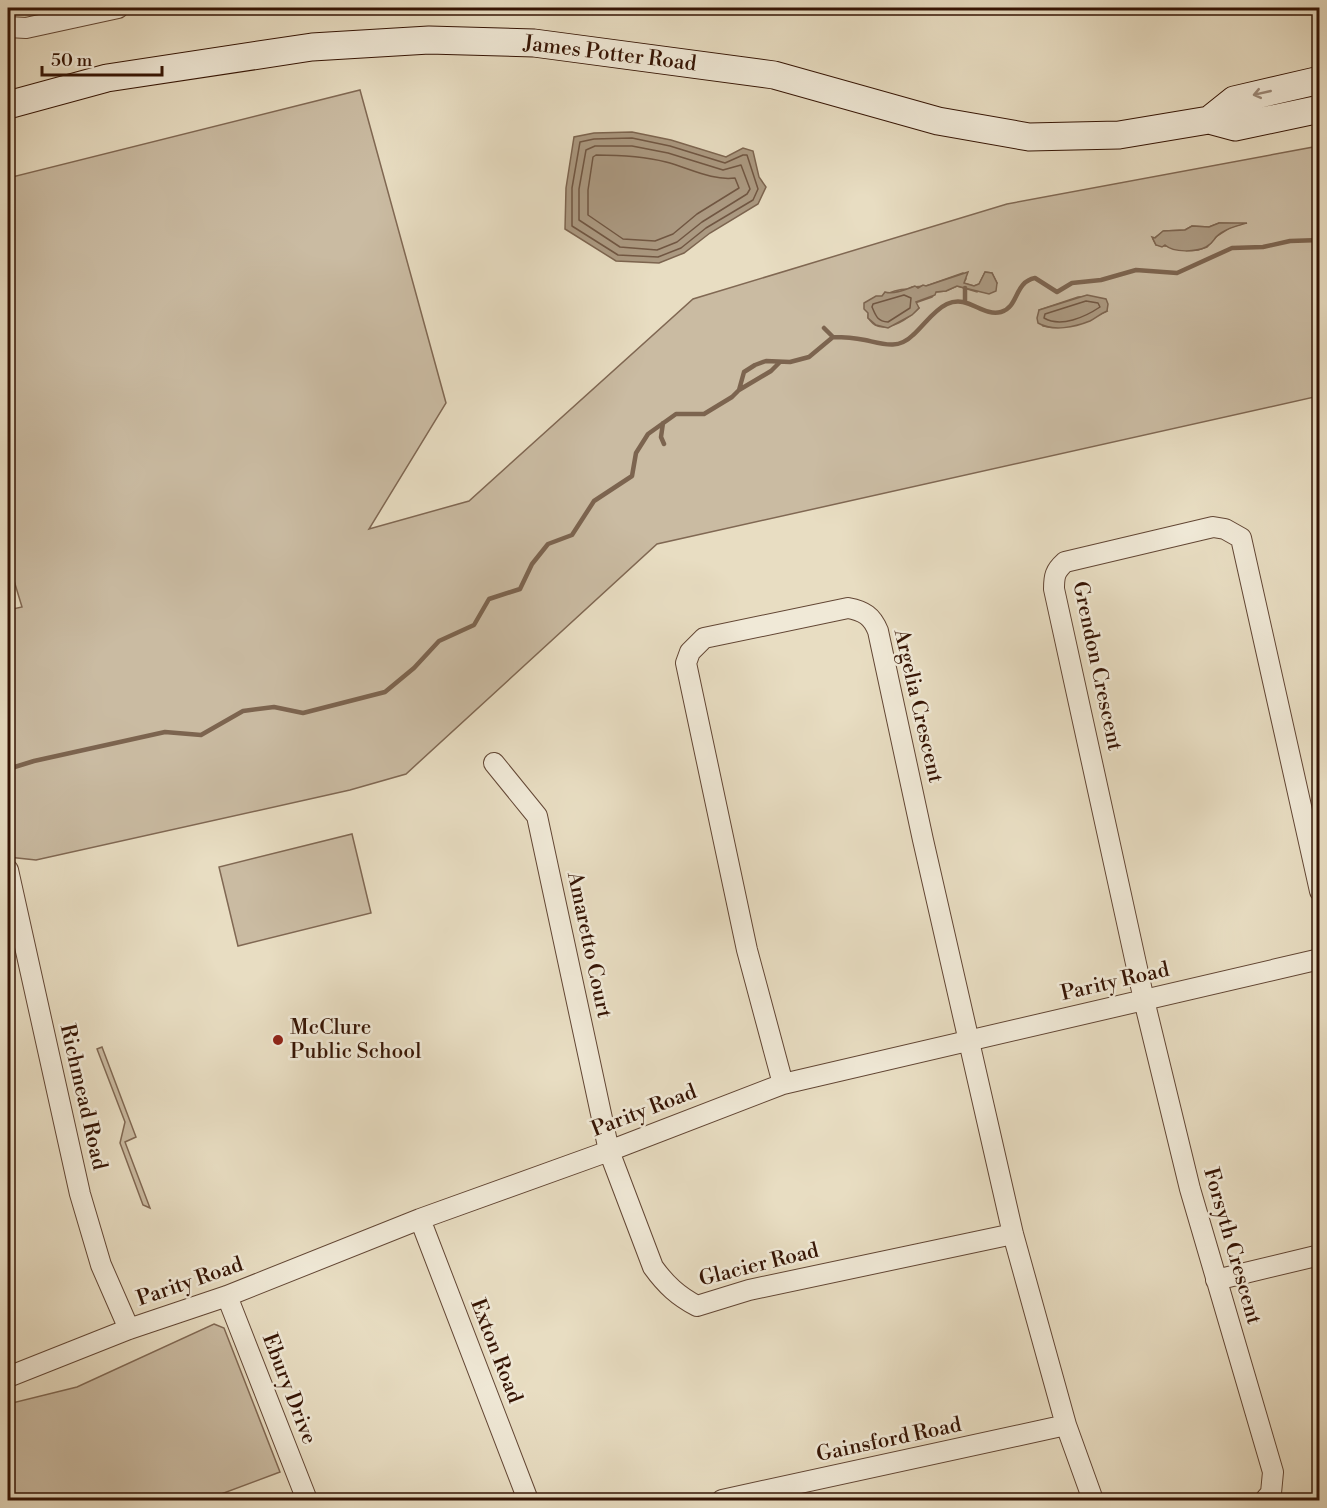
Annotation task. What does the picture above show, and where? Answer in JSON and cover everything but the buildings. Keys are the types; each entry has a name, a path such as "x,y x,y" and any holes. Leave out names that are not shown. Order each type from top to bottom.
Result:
{"main road":[{"name":"James Potter Road","path":"8,105 118,76 312,47 429,39 534,43 774,75 938,121 1029,136 1119,135 1209,120 1235,127 1320,109"},
{"path":"1209,120 1233,100 1320,80"}],"street":[{"path":"8,27 26,28 118,8"},
{"name":"Grendon Crescent","path":"1144,1000 1054,589 1054,576 1057,568 1065,562 1213,527 1225,529 1241,538 1320,891"},
{"name":"Argelia Crescent","path":"783,1084 747,950 688,681 686,663 690,652 704,638 849,608 862,611 873,620 878,631 969,1041"},
{"name":"Amaretto Court","path":"494,763 537,816 609,1151"},
{"name":"Richmead Road","path":"8,870 80,1194 101,1265 129,1329"},
{"name":"Parity Road","path":"8,1377 129,1329 227,1296 420,1219 609,1151 783,1084 1320,959"},
{"name":"Forsyth Crescent","path":"1144,1000 1190,1189 1273,1472 1271,1493 1265,1500"},
{"path":"969,1041 1013,1234 1066,1425 1093,1500"},
{"name":"Glacier Road","path":"609,1151 653,1267 664,1284 679,1297 697,1306 749,1290 1013,1234"},
{"name":"Exton Road","path":"420,1219 528,1500"},
{"path":"1216,1280 1320,1255"},
{"name":"Ebury Drive","path":"227,1296 307,1500"},
{"name":"Gainsford Road","path":"722,1500 1066,1425"}],"shaded area":[{"path":"360,90 446,403 369,529 469,501 693,299 1007,204 1319,146 1319,396 657,544 406,774 350,790 36,860 8,857 8,610 22,607 8,561 8,178","holes":["1219,223 1242,224 1231,227 1217,236 1207,247 1198,250 1156,245 1153,239 1164,231 1185,230 1192,226 1209,227","985,272 992,273 997,283 988,292 980,290 977,292 957,286 936,292 932,297 915,303 919,308 905,320 887,327 875,325 868,318 872,306 888,293 926,286 963,273 966,279 963,283 974,286 979,284","1090,296 1107,311 1068,326 1043,326 1039,310 1078,297"]},
{"path":"352,834 371,913 238,946 219,867"},
{"path":"102,1047 136,1137 125,1142 150,1208 143,1205 120,1143 125,1122 97,1049"},
{"path":"214,1324 224,1328 280,1472 205,1500 8,1500 8,1404 77,1387"}],"water":[{"path":"632,132 671,140 726,157 743,148 753,151 759,177 766,187 758,204 710,233 684,253 659,263 616,261 565,229 566,188 574,137 594,133"},
{"path":"1219,223 1247,223 1226,230 1219,234 1211,244 1197,250 1185,251 1165,245 1162,247 1156,245 1152,237 1155,238 1163,231 1185,230 1192,226 1209,227"},
{"path":"968,272 964,283 974,286 979,284 985,272 992,273 997,283 996,291 989,294 957,286 936,292 935,295 916,302 919,308 912,315 888,328 876,325 868,318 868,313 864,309 864,303 876,296 882,296 885,292 896,292 915,286 918,288"},
{"path":"1087,295 1106,299 1107,311 1090,321 1071,327 1057,328 1038,323 1039,310"}],"waterway":[{"path":"8,769 34,761 165,732 201,735 243,711 274,707 303,713 385,692 414,668 439,641 474,625 489,599 520,589 532,564 548,544 572,535 594,501 632,476 636,453 648,434 676,414 704,414 732,397 739,390 744,372 755,365 766,361 790,362 809,357 833,337 890,345 902,343 947,304 962,302 994,313 1001,312 1011,305 1023,284 1035,278 1057,292 1072,283 1101,280 1136,270 1177,273 1232,248 1263,247 1290,241 1320,240"},
{"path":"965,288 965,301"},
{"path":"824,328 833,337"},
{"path":"739,390 771,371 780,362"},
{"path":"663,423 661,437 664,444"}],"place":[{"name":"McClure Public School","path":"278,1040"}]}
